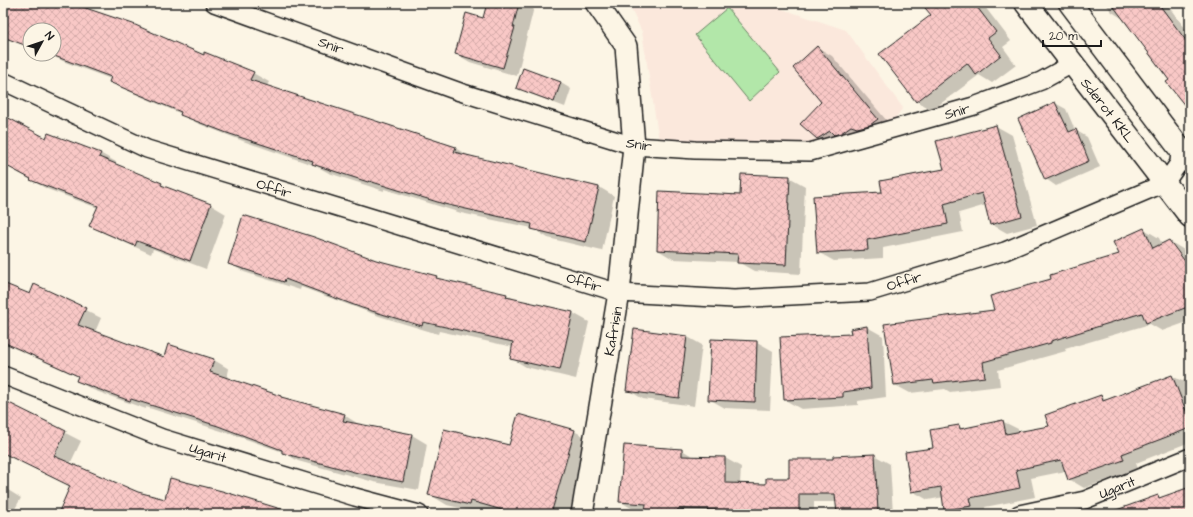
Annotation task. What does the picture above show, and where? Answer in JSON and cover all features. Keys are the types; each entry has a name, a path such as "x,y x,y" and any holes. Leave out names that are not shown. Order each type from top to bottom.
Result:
{"main road":[{"name":"Sderot KKL","path":"1026,3 1190,216"},
{"path":"1070,3 1185,156"}],"street":[{"name":"Snir","path":"214,3 460,92 634,146 695,150 810,152 974,106 1041,81 1072,64"},
{"name":"Kafrisin","path":"582,514 619,293 634,146 626,46 596,3"},
{"name":"Offir","path":"3,81 147,149 619,293 734,299 870,292 1005,251 1165,182"},
{"path":"1165,182 1185,156"},
{"name":"Ugarit","path":"3,375 162,438 355,497 419,514"},
{"name":"Ugarit","path":"1019,514 1088,507 1190,458"}],"shaded area":[{"path":"628,3 780,3 782,9 846,30 903,108 886,130 812,151 660,147 642,32"}],"green space":[{"path":"727,8 780,72 749,101 695,35"}],"building":[{"path":"3,3 71,3 133,24 204,55 204,52 254,72 250,80 456,147 454,152 599,187 586,242 531,229 532,224 444,204 369,181 368,182 312,164 313,161 227,133 180,115 181,112 109,82 111,77 62,59 62,22 22,22 22,44 3,37"},
{"path":"487,3 519,3 513,27 515,27 503,68 455,54 466,13 483,18"},
{"path":"921,3 974,3 996,32 988,38 1001,55 976,75 967,63 916,102 879,54 931,15"},
{"path":"1111,3 1158,3 1190,46 1190,112 1166,82 1169,80"},
{"path":"817,46 878,119 870,125 857,128 851,126 841,133 834,135 830,131 817,139 800,124 821,102 793,68"},
{"path":"523,68 561,82 554,102 516,88"},
{"path":"1055,102 1069,132 1076,129 1089,161 1045,180 1018,119"},
{"path":"3,115 46,138 48,133 101,153 99,157 162,183 161,185 211,204 190,261 137,241 135,246 89,226 98,206 30,180 31,179 3,164"},
{"path":"996,125 1022,216 990,225 982,193 944,204 948,224 867,240 868,250 817,253 813,196 882,192 880,181 944,169 936,141"},
{"path":"741,174 790,176 786,265 737,263 738,254 657,250 659,191 740,195"},
{"path":"243,215 314,237 376,260 437,276 436,278 507,294 506,297 573,312 560,370 510,359 513,342 423,322 422,326 362,308 285,279 284,282 228,264"},
{"path":"1144,228 1153,248 1169,240 1190,268 1190,306 1146,323 1142,313 1051,341 1051,343 983,362 985,377 934,383 933,380 894,385 884,324 994,310 990,296 1051,279 1050,275 1119,254 1113,242"},
{"path":"3,283 30,294 34,284 86,308 78,325 164,357 168,344 214,359 210,372 281,397 345,414 343,421 412,434 403,482 358,473 282,453 282,450 218,426 131,399 130,401 76,381 78,376 3,342"},
{"path":"867,326 871,388 843,392 843,397 784,400 780,337 851,334 850,329"},
{"path":"634,329 687,336 679,398 626,391"},
{"path":"711,339 757,341 755,402 708,400"},
{"path":"1172,375 1190,421 1190,428 1122,454 1124,460 1068,480 1061,460 1016,470 1020,488 970,498 972,506 944,510 941,487 911,492 905,452 933,448 930,430 959,425 960,429 1003,420 1006,434 1049,426 1045,415 1101,395 1103,401"},
{"path":"3,400 66,431 54,456 138,492 165,499 170,478 222,491 284,510 283,514 58,514 70,486 3,453"},
{"path":"518,414 575,430 551,514 516,514 471,501 470,505 428,495 444,429 509,445"},
{"path":"624,445 682,449 682,456 725,457 725,483 766,484 766,478 789,478 789,459 833,459 833,456 875,454 878,512 837,514 835,494 799,494 799,514 722,514 722,510 678,509 677,514 645,514 646,504 619,502"},
{"path":"1190,487 1190,514 1111,514 1111,512 1158,495 1159,498"}]}
